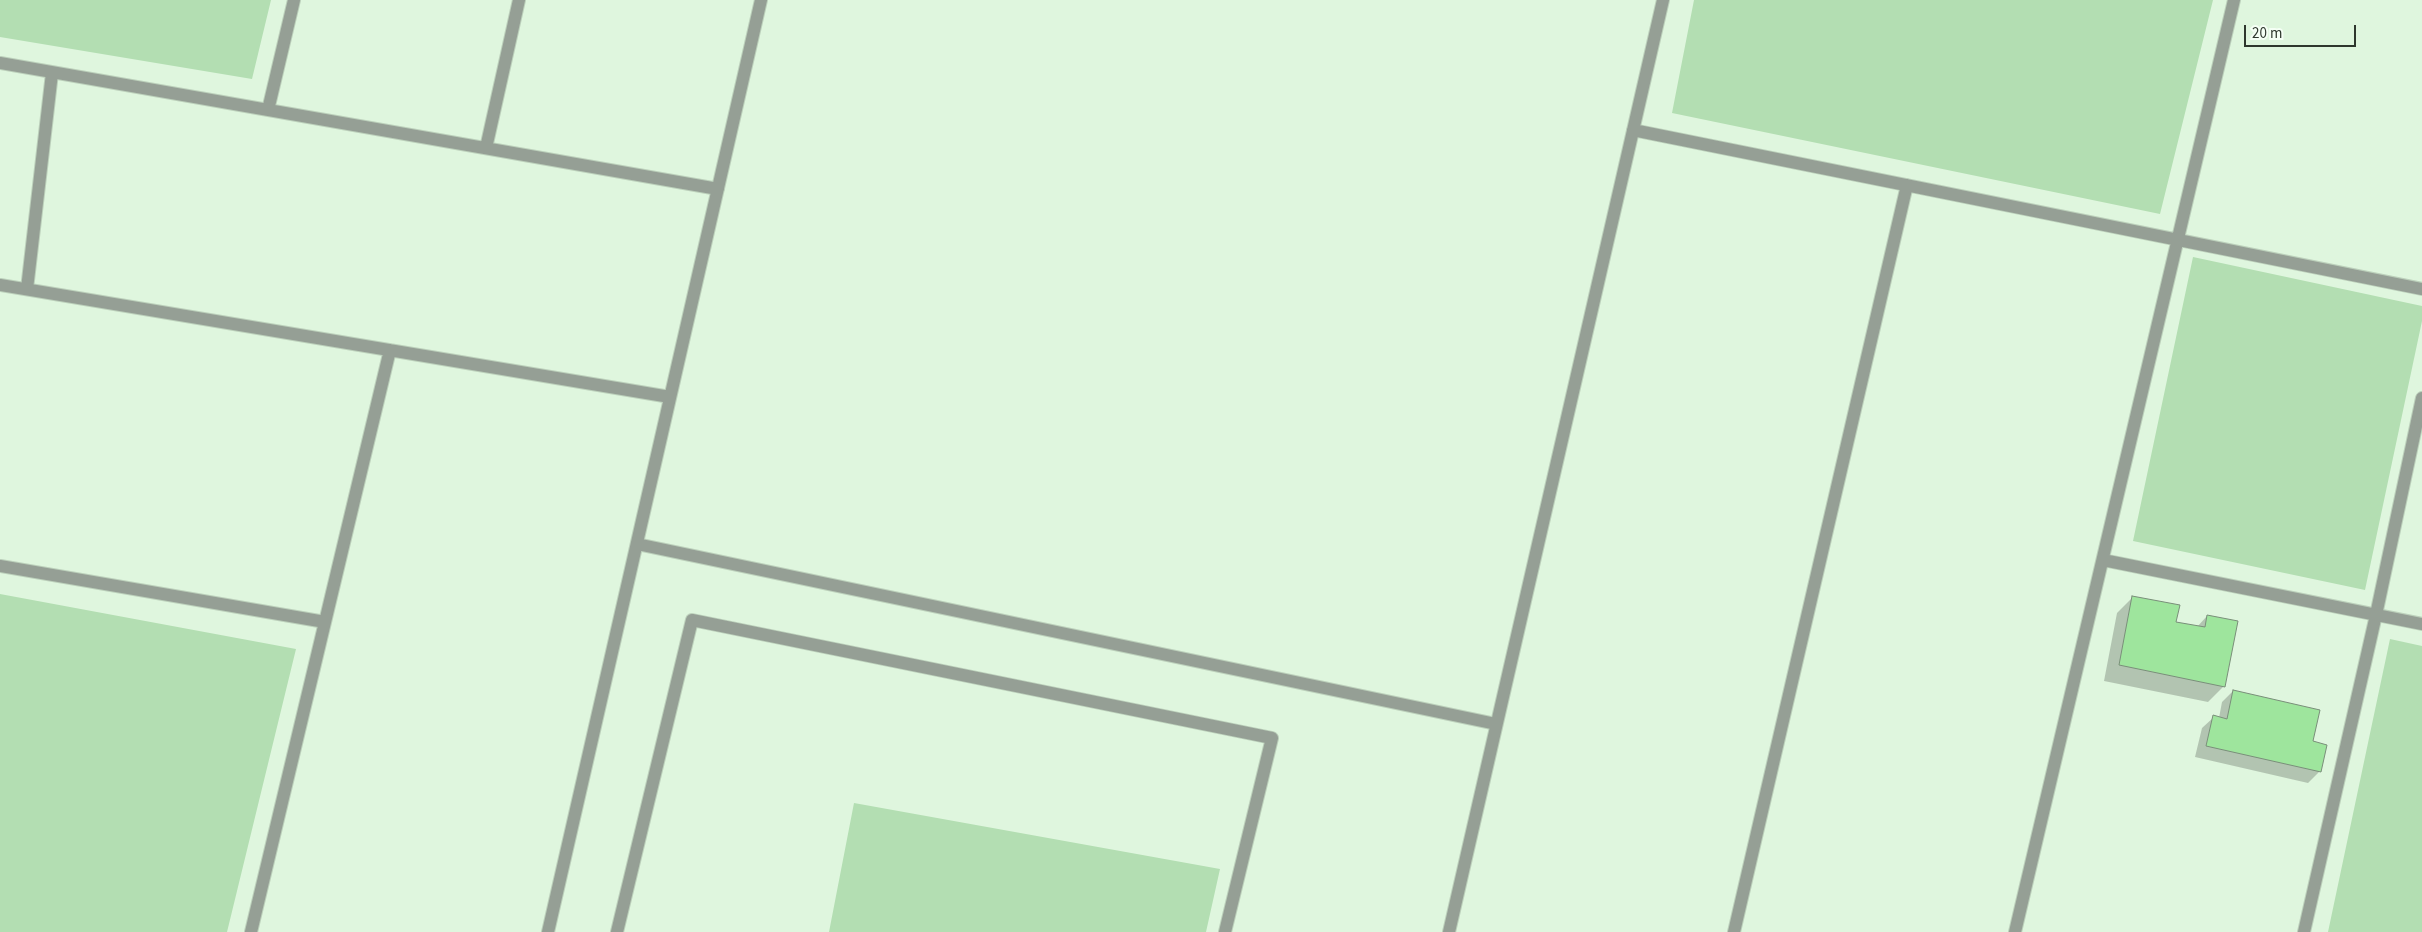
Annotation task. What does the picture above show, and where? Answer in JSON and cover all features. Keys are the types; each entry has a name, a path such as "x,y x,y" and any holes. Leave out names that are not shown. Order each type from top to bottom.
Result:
{"street":[{"path":"268,110 294,0"},
{"path":"486,148 519,0"},
{"path":"548,932 761,0"},
{"path":"1449,932 1663,0"},
{"path":"2015,932 2234,0"},
{"path":"0,63 718,189"},
{"path":"27,289 52,72"},
{"path":"1633,130 2422,289"},
{"path":"1734,932 1907,185"},
{"path":"0,285 670,397"},
{"path":"251,932 390,350"},
{"path":"2304,932 2376,615 2422,398"},
{"path":"637,544 1496,724"},
{"path":"2103,560 2422,624"},
{"path":"0,566 325,622"},
{"path":"617,932 692,620 1272,738 1225,932"}],"green space":[{"path":"0,0 271,0 252,79 0,37"},
{"path":"1694,0 2213,0 2160,214 1672,113"},
{"path":"2193,257 2422,306 2422,321 2365,590 2133,541"},
{"path":"0,594 296,649 227,932 0,932"},
{"path":"2390,639 2422,646 2422,932 2328,932"},
{"path":"854,803 1220,869 1206,932 829,932"}],"building":[{"path":"2132,596 2180,605 2176,622 2205,627 2207,615 2238,621 2225,687 2119,665"},
{"path":"2233,690 2320,710 2313,741 2327,745 2321,772 2206,746 2213,715 2227,719"}]}
